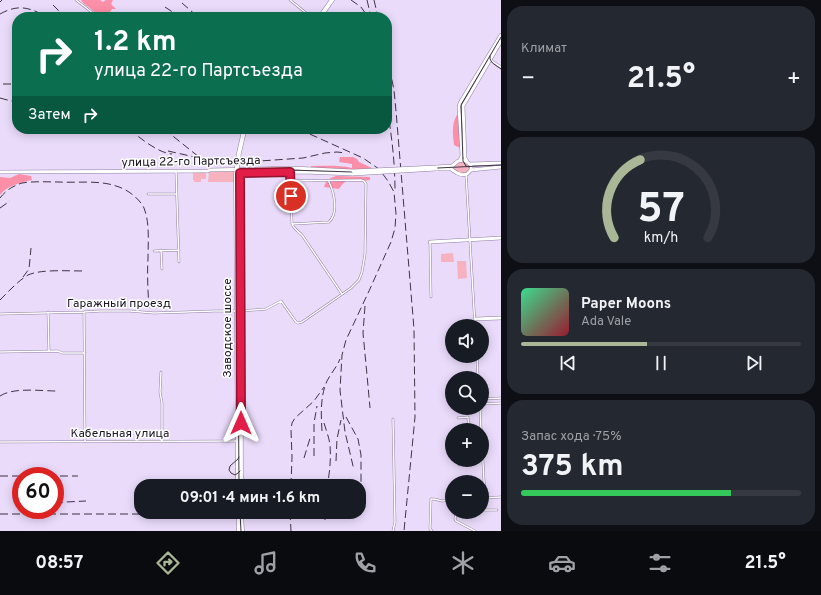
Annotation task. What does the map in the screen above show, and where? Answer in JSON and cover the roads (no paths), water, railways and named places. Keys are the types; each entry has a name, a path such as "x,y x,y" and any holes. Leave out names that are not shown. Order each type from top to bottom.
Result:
{"main road":[{"path":"324,12 332,0"},
{"path":"471,170 471,166 465,158 463,106 501,35"},
{"path":"501,42 462,99 460,105 462,156 460,160 454,164 454,170 460,174 466,174 471,170 501,167"},
{"name":"Заводское шоссе","path":"240,479 236,174 239,171 239,153 242,134"},
{"path":"460,160 474,164 501,163"},
{"name":"улица 22-го Партсъезда","path":"0,172 290,170 353,172 436,168 452,166 454,164"},
{"name":"улица 22-го Партсъезда","path":"436,168 454,170"},
{"path":"430,242 501,238"},
{"path":"475,319 501,318"},
{"path":"240,519 240,531"}],"street":[{"path":"76,0 92,12"},
{"path":"290,0 305,12"},
{"path":"488,59 501,67"},
{"path":"290,170 290,181 292,224 295,230 302,235 342,294 356,284 362,272 365,254 366,184 361,180 290,181"},
{"path":"176,171 179,262"},
{"path":"466,174 475,319"},
{"path":"292,224 329,222 333,218 334,194 329,181"},
{"path":"148,194 177,194"},
{"path":"430,242 431,297"},
{"path":"154,250 179,250"},
{"path":"161,250 162,269"},
{"name":"Гаражный проезд","path":"0,314 100,311 154,313 238,311 266,309 281,301 298,323 302,322 342,294"},
{"path":"48,312 49,351"},
{"path":"84,312 85,442"},
{"path":"0,352 58,351 62,353 85,353"},
{"path":"161,372 160,392 162,403 162,442"},
{"path":"489,398 501,398"},
{"path":"489,404 501,403"},
{"path":"458,418 468,417 468,423"},
{"path":"392,419 395,522 393,531"},
{"name":"Кабельная улица","path":"0,442 239,441"},
{"path":"489,497 501,496"},
{"path":"432,531 430,528 431,499 434,498 445,500"},
{"path":"489,510 497,510"},
{"path":"455,519 456,521 475,531"}],"tram line":[{"path":"469,167 466,166 463,161 461,105 501,37"},
{"path":"490,56 492,62 501,69"},
{"path":"239,479 237,177 239,172 290,170 353,172 501,165"},
{"path":"239,457 230,466 229,470 235,475 240,471"},
{"path":"240,519 241,531"}],"railway":[{"path":"351,0 361,7 364,12"},
{"path":"367,0 370,12"},
{"path":"374,0 377,12"},
{"path":"182,3 192,12"},
{"path":"53,5 59,12"},
{"path":"165,7 172,12"},
{"path":"0,14 18,8 29,9 37,12"},
{"path":"392,80 414,329 415,417 404,531"},
{"path":"3,84 12,84"},
{"path":"0,98 12,101"},
{"path":"135,134 155,148 172,154"},
{"path":"170,134 199,157"},
{"path":"310,134 363,158 379,169 394,192 396,214 395,228 391,242 346,340 342,355 340,390 345,432 354,470"},
{"path":"391,134 395,192"},
{"path":"168,151 217,162 260,161 303,158 325,153 346,153"},
{"path":"0,198 16,185 36,182 102,183 120,187 132,194 144,208 147,220 149,308"},
{"path":"0,208 10,201"},
{"path":"23,277 29,269 31,248"},
{"path":"0,300 17,283 28,275 47,271 84,271"},
{"path":"365,306 363,333 370,408"},
{"path":"322,431 321,412 323,393 327,381 340,359"},
{"path":"291,479 292,423 295,418 314,401 324,387"},
{"path":"0,396 12,391 20,390 57,391"},
{"path":"314,456 314,423 317,406"},
{"path":"346,417 358,439 361,455 361,479"},
{"path":"336,461 337,439 341,420"},
{"path":"324,423 330,445 328,479"},
{"path":"304,458 311,435"},
{"path":"0,476 78,476"},
{"path":"64,502 86,501"},
{"path":"0,514 134,514"},
{"path":"290,519 291,531"}]}
